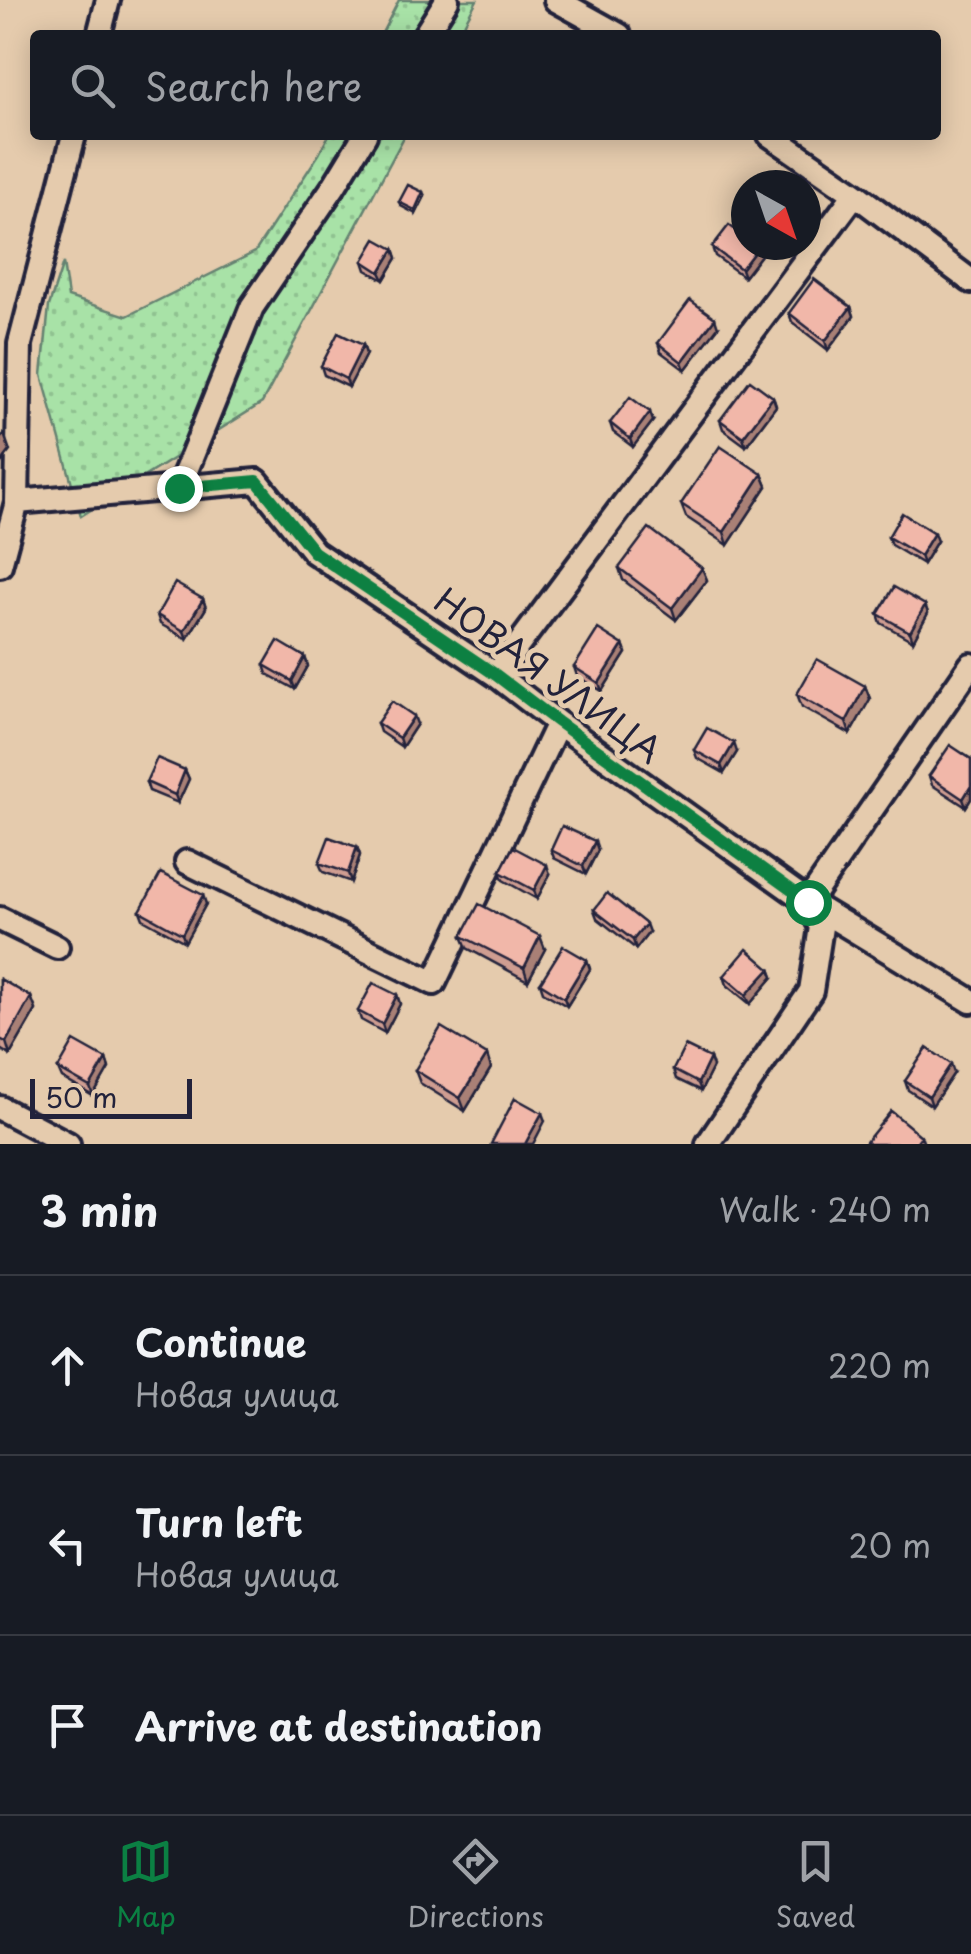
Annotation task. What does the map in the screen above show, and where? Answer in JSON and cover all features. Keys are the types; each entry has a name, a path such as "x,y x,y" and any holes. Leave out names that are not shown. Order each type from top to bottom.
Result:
{"street":[{"path":"101,30 108,0"},
{"path":"428,30 446,0"},
{"path":"556,0 610,30"},
{"path":"0,565 17,502 20,344 73,140"},
{"path":"179,488 252,307 362,140"},
{"path":"777,140 971,281"},
{"path":"496,675 854,194"},
{"name":"НОВАЯ УЛИЦА","path":"17,502 257,481 314,552 496,675 808,902 971,1001"},
{"path":"708,1144 810,992 821,927 808,902 971,665"},
{"path":"187,862 434,982 558,722"},
{"path":"0,919 57,947"},
{"path":"0,1108 68,1144"}],"green space":[{"path":"399,0 477,0 461,30 384,30"},
{"path":"326,140 402,140 262,403 81,516 42,375 49,306 63,263 68,297 127,316 255,252"}],"building":[{"path":"408,185 423,192 415,210 399,202"},
{"path":"729,225 731,260 748,260 741,269 712,247"},
{"path":"376,239 394,249 380,272 363,261"},
{"path":"814,279 851,307 825,341 789,313"},
{"path":"690,300 715,318 682,362 658,343"},
{"path":"338,333 363,345 346,379 321,366"},
{"path":"750,380 773,397 743,437 720,420"},
{"path":"630,397 650,412 630,439 610,423"},
{"path":"720,446 762,474 724,532 681,504"},
{"path":"902,513 934,533 920,556 888,537"},
{"path":"649,528 702,568 672,608 619,568"},
{"path":"175,583 203,599 184,631 157,615"},
{"path":"894,587 925,605 910,632 878,614"},
{"path":"598,629 623,645 599,683 574,667"},
{"path":"278,641 305,657 292,681 264,665"},
{"path":"817,659 865,686 846,722 797,694"},
{"path":"392,701 414,716 399,738 377,723"},
{"path":"707,728 734,743 721,765 694,750"},
{"path":"950,745 971,759 971,786 963,799 929,776"},
{"path":"157,758 185,770 175,795 146,782"},
{"path":"562,826 595,841 583,866 551,850"},
{"path":"329,837 357,847 348,873 319,863"},
{"path":"513,847 547,865 534,890 500,872"},
{"path":"161,873 203,895 182,934 140,911"},
{"path":"607,893 646,924 633,940 594,910"},
{"path":"479,904 540,936 524,968 462,936"},
{"path":"563,946 587,960 564,998 540,983"},
{"path":"747,949 770,969 746,995 724,976"},
{"path":"0,979 31,997 6,1042 0,1039"},
{"path":"373,983 397,995 382,1024 358,1011"},
{"path":"441,1027 487,1055 460,1098 415,1070"},
{"path":"74,1041 106,1059 90,1087 58,1069"},
{"path":"685,1046 710,1058 698,1083 673,1070"},
{"path":"927,1048 951,1064 929,1097 905,1081"},
{"path":"515,1098 542,1113 525,1144 491,1144"},
{"path":"891,1111 921,1136 915,1144 866,1142"}],"route":[{"path":"179,488 257,481 314,552 496,675 808,902"}]}
